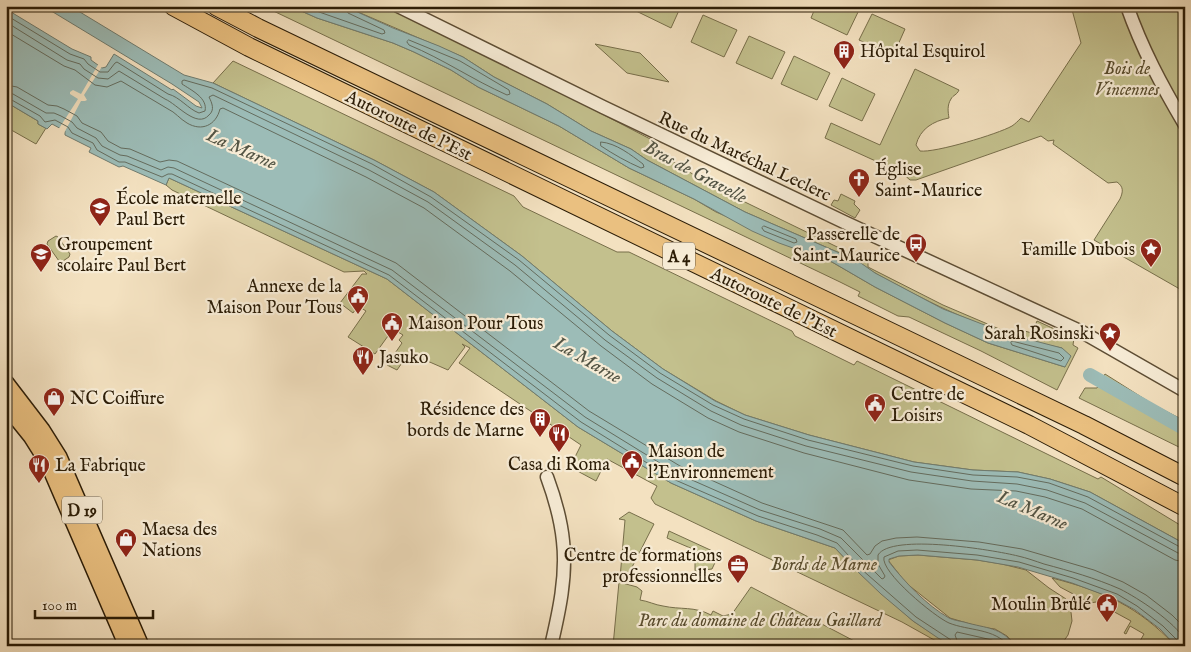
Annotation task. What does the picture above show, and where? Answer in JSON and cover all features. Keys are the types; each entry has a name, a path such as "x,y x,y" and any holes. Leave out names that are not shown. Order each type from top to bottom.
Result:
{"highway":[{"name":"Autoroute de l’Est","path":"173,6 258,52 1029,425 1185,507"},
{"name":"Autoroute de l’Est","path":"216,6 258,28 1084,425 1185,477"},
{"path":"240,6 258,28"}],"main road":[{"name":"D 19","path":"6,383 42,430 59,457 141,646"},
{"name":"D 19","path":"6,404 31,436 48,463 127,646"}],"street":[{"name":"Rue du Maréchal Leclerc","path":"398,6 603,107 844,222 1082,332 1185,391"},
{"path":"1127,6 1140,42 1185,126"},
{"path":"547,477 563,540 564,565 562,589 551,646"}],"green space":[{"path":"263,6 290,6 317,18 393,43 414,52 451,70 478,87 559,126 629,168 694,199 716,212 832,262 875,287 945,323 988,343 1065,367 1062,348 1020,338 979,324 920,297 868,269 858,261 745,212 647,160 631,149 591,131 547,104 494,77 463,57 344,6 395,6 654,141 653,149 710,185 868,262 868,267 943,305 1011,334 1017,329 1032,333 1037,321 1074,338 1073,345 1078,348 1057,390 909,317 898,316 858,296 860,292 840,282"},
{"path":"636,6 681,6 671,28 634,10"},
{"path":"816,6 856,6 860,8 847,35 811,18"},
{"name":"Bois de Vincennes","path":"1071,6 1185,6 1185,292 1094,240 1120,199 1122,188 1117,182 1108,183 1053,144 1054,140 1048,141 1041,136 916,180 910,180 902,173 825,138 831,123 880,145 915,69 959,90 949,104 949,118 938,121 921,134 916,145 920,151 939,149 981,138 1012,126 1021,118 1029,122 1081,43"},
{"path":"872,14 905,29 893,56 859,40"},
{"path":"703,15 737,30 724,57 691,42"},
{"path":"749,36 785,52 772,79 736,63"},
{"path":"595,44 640,53 669,82 627,73"},
{"path":"794,56 830,73 817,100 781,84"},
{"path":"233,61 514,196 523,207 617,252 629,252 792,331 795,336 854,365 857,361 1098,479 1101,477 1185,528 1185,544 1090,492 1050,479 1018,472 973,470 914,462 809,435 745,415 716,401 663,369 612,331 522,256 434,192 374,160 213,83"},
{"path":"842,78 875,94 862,121 829,106"},
{"path":"6,102 38,121 38,124 46,128 36,144 6,127"},
{"name":"Bords de Marne","path":"169,178 387,279 578,427 671,483 756,521 835,548 857,571 913,621 952,646 945,646 902,622 655,504 651,498 657,486 607,459 596,481 570,467 581,445 459,363 470,348 462,344 465,347 448,370 409,353 397,370 387,365 402,343 399,340 403,335 393,329 375,354 348,337 366,311 358,306 353,313 340,303 362,274 367,274 364,271 344,272 172,190 166,185"},
{"path":"841,194 855,201 854,204 860,210 855,218 831,205 834,200 838,201"},
{"path":"56,236 70,254 63,261 59,261 47,244 48,241"},
{"path":"1105,374 1154,405 1185,421 1185,450 1079,398 1085,388 1097,388"},
{"path":"629,512 654,524 629,573 624,578 620,578 625,520 619,519"},
{"path":"669,531 719,554 712,569 695,571 695,550 667,538"},
{"path":"918,555 977,560 1026,570 1066,599 1072,621 1068,635 1061,645 1016,646 1007,636 995,629 980,627 950,618 906,583 888,560 899,556"},
{"path":"1052,578 1089,589 1120,602 1148,620 1176,646 1154,646 1144,640 1142,643 1140,641 1144,634 1130,626 1126,634 1124,633 1131,621 1096,602 1090,603 1060,587"},
{"name":"Parc du domaine de Château Gaillard","path":"619,582 637,587 642,591 640,600 670,607 699,610 711,615 713,611 723,616 732,614 751,587 860,644 873,643 878,646 613,646"}],"water":[{"name":"La Marne","path":"43,6 70,6 184,75 213,83 374,160 434,192 522,256 612,331 663,369 715,401 745,415 809,435 914,462 973,470 1018,472 1050,479 1090,492 1185,544 1185,646 1176,646 1160,629 1135,610 1115,599 1072,583 1018,567 977,560 918,555 899,556 889,559 889,562 909,585 940,613 952,619 998,631 1016,646 952,646 913,621 881,594 835,548 756,521 671,483 578,427 387,279 169,178 166,185 123,166 119,167 89,152 91,148 65,135 65,131 52,124 47,129 38,124 38,121 6,102 6,9 72,49 91,57 91,60 102,68 106,67 114,54 202,108 199,102 172,84"},
{"name":"Bras de Gravelle","path":"290,6 344,6 439,46 463,57 494,77 547,104 591,131 631,149 647,160 745,212 858,261 875,273 943,309 1008,334 1062,348 1071,356 1065,367 988,343 875,287 832,262 752,231 694,199 629,168 559,126 478,87 451,70 414,52 393,43 317,18"}],"pier":[{"path":"99,63 103,65 84,95 87,100 81,101 63,135 58,130 78,99 70,94 70,92 73,90 81,94"}],"waterway":[{"name":"Bras de Gravelle","path":"1090,375 1185,429"}],"place":[{"name":"Hôpital Esquirol","path":"844,70"},
{"name":"Église Saint-Maurice","path":"859,198"},
{"name":"École maternelle Paul Bert","path":"100,227"},
{"name":"Passerelle de Saint-Maurice","path":"916,263"},
{"name":"Famille Dubois","path":"1151,268"},
{"name":"Groupement scolaire Paul Bert","path":"41,273"},
{"name":"Annexe de la Maison Pour Tous","path":"358,315"},
{"name":"Maison Pour Tous","path":"392,342"},
{"name":"Sarah Rosinski","path":"1110,352"},
{"name":"Jasuko","path":"363,376"},
{"name":"NC Coiffure","path":"54,417"},
{"name":"Centre de Loisirs","path":"875,423"},
{"name":"Résidence des bords de Marne","path":"540,438"},
{"name":"Casa di Roma","path":"559,453"},
{"name":"Maison de l'Environnement","path":"632,480"},
{"name":"La Fabrique","path":"39,484"},
{"name":"Maesa des Nations","path":"126,558"},
{"name":"Centre de formations professionnelles","path":"738,584"},
{"name":"Moulin Brûlé","path":"1107,623"}]}
